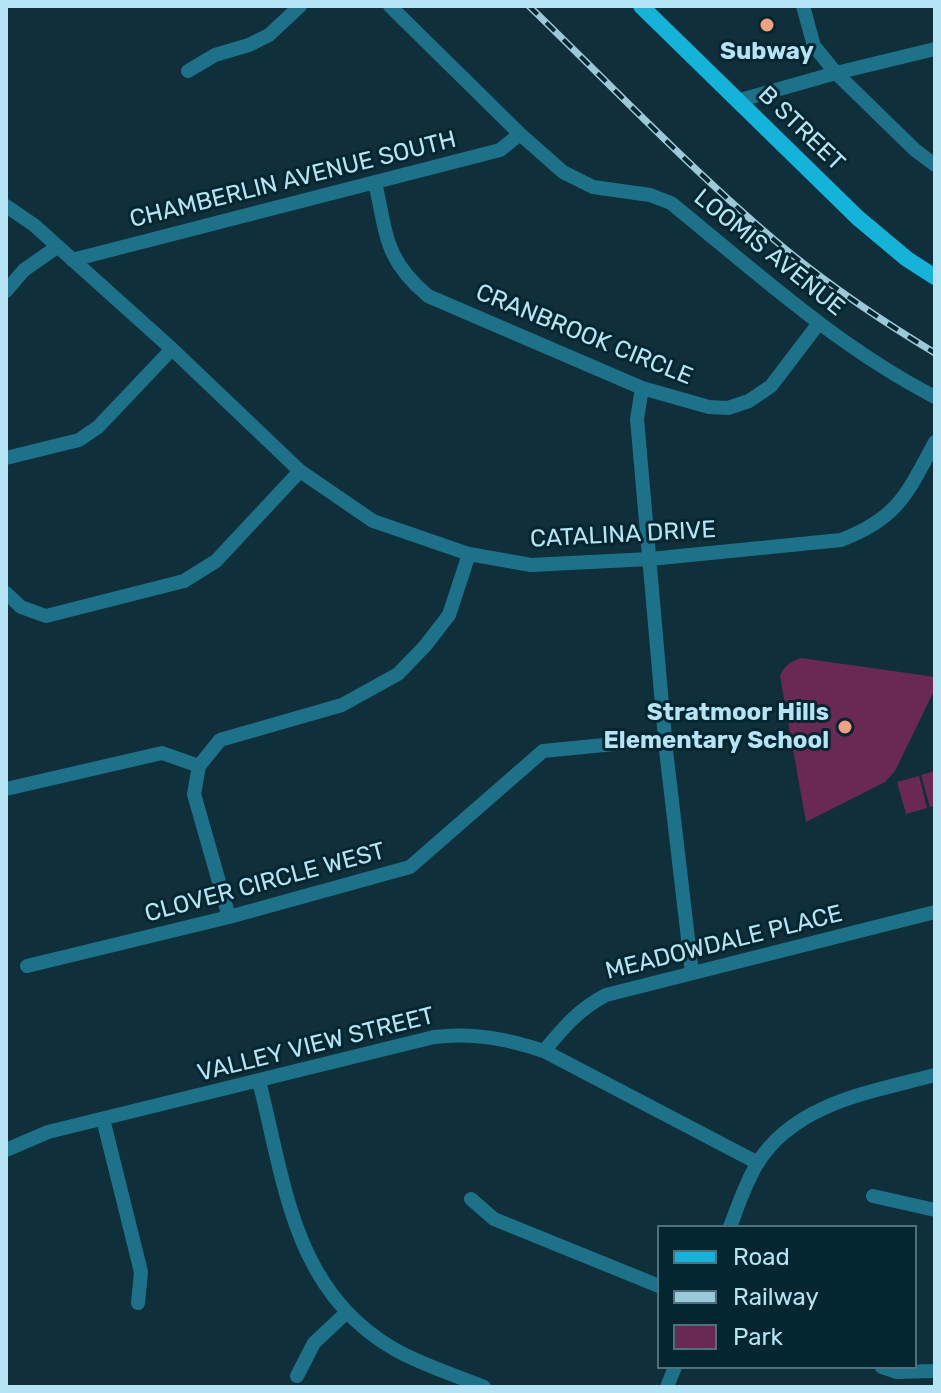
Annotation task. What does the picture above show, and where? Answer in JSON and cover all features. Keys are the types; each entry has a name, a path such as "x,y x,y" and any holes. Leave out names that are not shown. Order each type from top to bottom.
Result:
{"main road":[{"name":"B STREET","path":"641,6 858,218 907,259 935,277"}],"street":[{"path":"188,71 215,55 249,45 269,35 300,6"},
{"name":"LOOMIS AVENUE","path":"390,6 563,172 593,187 650,195 671,203 819,323 872,360 935,397"},
{"path":"803,6 814,46 836,73 915,150 935,165"},
{"path":"737,101 935,49"},
{"name":"CHAMBERLIN AVENUE SOUTH","path":"72,260 500,150 520,134"},
{"name":"CRANBROOK CIRCLE","path":"375,182 392,255 406,277 428,296 642,388 709,407 739,405 771,386 819,323"},
{"name":"CATALINA DRIVE","path":"6,206 34,225 172,349 300,471 373,521 469,554 531,565 650,559 841,540 867,530 889,514 907,494 935,442"},
{"path":"6,291 24,270 57,247"},
{"path":"6,458 79,440 98,427 172,349"},
{"path":"642,388 637,419 665,739 692,973"},
{"path":"6,593 21,607 46,616 184,581 216,561 300,471"},
{"path":"229,917 194,794 199,766 220,740 342,705 398,674 449,615 469,554"},
{"name":"CLOVER CIRCLE WEST","path":"27,966 229,917 410,867 543,751 665,739"},
{"path":"6,789 162,753 199,766"},
{"name":"MEADOWDALE PLACE","path":"544,1051 573,1016 606,995 934,918"},
{"name":"VALLEY VIEW STREET","path":"6,1150 48,1132 434,1037 458,1034 510,1040 544,1051 758,1163"},
{"path":"731,1225 758,1163 778,1139 818,1110 843,1099 935,1075"},
{"path":"259,1081 302,1245 325,1287 346,1313 396,1351 484,1387"},
{"path":"103,1119 141,1272 138,1303"},
{"path":"873,1196 935,1210"},
{"path":"471,1199 494,1219 657,1285"},
{"path":"297,1376 314,1343 346,1313"},
{"path":"888,1369 897,1372 935,1371"}],"green space":[{"path":"801,658 935,677 935,689 895,771 885,782 806,822 780,676 788,664"},
{"path":"935,771 935,806 930,807 921,775"},
{"path":"919,776 927,808 906,814 897,782"}],"railway":[{"path":"529,6 756,224 843,293 935,353"}],"place":[{"name":"Subway","path":"767,25"},
{"name":"Stratmoor Hills Elementary School","path":"845,727"}]}
